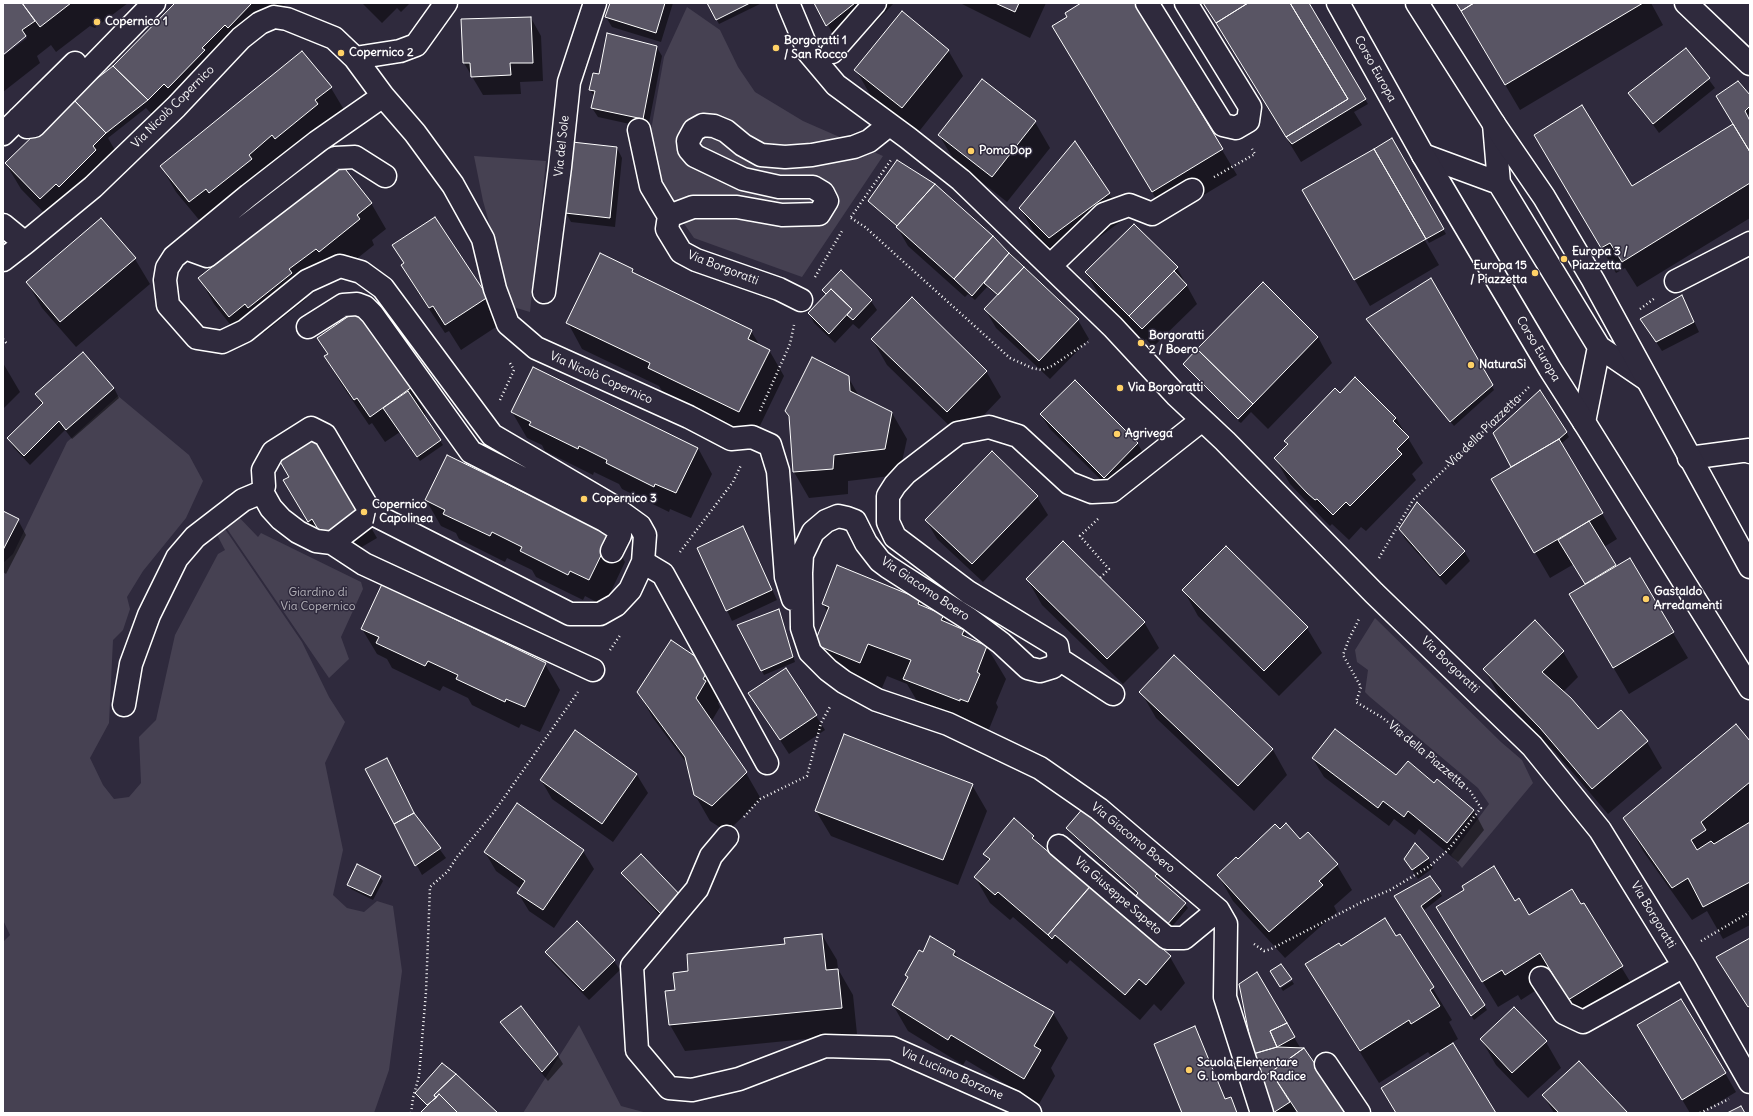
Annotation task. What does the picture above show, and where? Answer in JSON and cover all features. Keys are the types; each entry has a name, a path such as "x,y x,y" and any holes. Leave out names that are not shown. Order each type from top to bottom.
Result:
{"street":[{"path":"3,134 135,3"},
{"path":"19,118 27,127 34,126 154,3"},
{"path":"355,58 400,51 416,45 446,3"},
{"name":"Via del Sole","path":"544,292 569,82 595,3"},
{"name":"Via Borgoratti","path":"788,3 809,53 819,68 836,85 961,180 1113,327 1171,402 1202,420 1374,593 1532,746 1600,830 1684,966 1750,1082"},
{"path":"832,52 875,3"},
{"path":"1147,3 1223,125 1236,128 1248,121 1250,107 1186,3"},
{"name":"Corso Europa","path":"1338,3 1423,155 1550,369 1750,688"},
{"path":"1417,3 1494,124 1551,209 1619,324 1646,379 1689,458 1748,556"},
{"path":"1686,3 1750,64"},
{"name":"Via Nicolò Copernico","path":"3,260 93,187 176,106 241,38 260,24 274,17 287,19 334,38 355,58 382,96 415,133 453,185 483,239 495,289 508,324 536,348 689,417 731,439 752,437 770,445 778,471 786,577 802,628"},
{"path":"382,96 317,142 174,257 167,268 165,280 168,305 197,338 222,342 245,331 307,281 340,266 361,272 383,288 492,435 607,512 618,529 620,535 612,550"},
{"path":"639,130 651,186 670,216 693,207 737,208 782,215 806,215 819,214 827,202 823,193 813,187 779,187 743,179 695,156 689,149 688,141 694,130 704,125 714,126 726,131 743,145 761,155 785,157 812,155 854,147 869,141 889,124"},
{"path":"1494,124 1499,183 1599,347 1646,379"},
{"path":"1423,155 1499,183"},
{"path":"185,248 206,256 335,158 355,157 385,176"},
{"path":"1050,266 1104,214 1129,205 1152,214 1192,190"},
{"name":"Via Borgoratti","path":"670,216 667,229 681,252 696,260 779,289 801,300"},
{"path":"3,225 25,243"},
{"path":"1676,281 1750,243"},
{"path":"308,327 343,305 357,304 365,308 372,314 471,452 640,526 645,535 644,562 630,590 616,605 600,614 570,614 371,513 325,435 311,428 273,452 263,470 264,486 262,492 271,508 281,519 298,532 316,541 332,543 364,564 593,670"},
{"path":"1584,422 1599,347"},
{"path":"1112,491 1202,420"},
{"name":"Via Giacomo Boero","path":"1112,491 1092,492 1069,483 1018,436 989,427 958,433 906,473 895,485 888,496 888,522 895,537 968,592 1057,646 1059,660 1053,667 1040,670 1028,668 1001,642 969,619 880,561 866,543 855,521 838,516 826,521 813,532 802,555 802,628 810,652 828,670 844,682 877,700 948,724 1040,768 1099,809 1222,917"},
{"path":"1689,458 1749,450 1750,452"},
{"path":"124,705 131,664 149,615 177,558 195,537 243,500 262,492"},
{"path":"332,543 371,513"},
{"path":"644,562 663,574 766,763"},
{"path":"1059,660 1114,694"},
{"name":"Via Luciano Borzone","path":"727,837 711,856 697,889 632,966 637,1050 669,1088 692,1090 739,1079 825,1046 892,1048 1014,1102 1030,1113"},
{"name":"Via Giuseppe Sapeto","path":"1059,846 1167,938 1184,938 1222,917"},
{"path":"1222,917 1225,997 1262,1113"},
{"path":"1541,978 1564,1013 1583,1022 1684,966"},
{"path":"1326,1064 1360,1113"}],"path":[{"path":"1192,190 1254,154 1241,125"},
{"path":"827,202 865,227 1010,358 1032,368 1042,370 1052,366 1093,339"},
{"path":"487,428 514,370 500,343 508,324"},
{"path":"3,339 8,345"},
{"name":"Via della Piazzetta","path":"1375,564 1413,500 1533,383"},
{"path":"1100,578 1109,569 1080,536 1104,514 1112,491"},
{"name":"Via della Piazzetta","path":"1222,917 1259,948 1264,950 1271,949 1364,901 1390,890 1430,866 1448,850 1481,808 1470,790 1383,718 1356,702 1361,687 1343,655 1351,632 1362,614"},
{"path":"411,1113 420,1068 426,992 430,887 448,871 457,856"},
{"path":"1698,942 1750,912"},
{"path":"1700,1113 1734,1097"}],"green space":[{"path":"687,7 720,30 738,67 755,92 803,121 883,156 802,277 694,238 671,205 657,172 650,136 664,57"},
{"path":"474,156 546,161 530,312 513,307 483,201"},
{"path":"118,396 189,455 203,481 186,518 143,571 127,597 130,609 123,630 113,640 109,723 90,758 103,785 114,799 129,797 141,783 139,737 156,720 175,635 218,554 225,550 215,531 223,526 302,642 329,697 345,722 325,763 343,850 333,895 347,908 364,912 377,901 393,906 402,971 389,1070 374,1113 3,1113 3,942 10,935 3,920 3,563 13,554 67,442"},
{"name":"Giardino di Via Copernico","path":"235,513 258,537 261,533 361,582 363,589 341,637 349,659 329,678 221,520"},
{"path":"1375,618 1501,742 1522,760 1533,783 1462,868 1451,855 1489,804 1478,788 1365,692 1368,670 1357,662 1355,650"},
{"path":"579,1025 621,1106 647,1113 523,1113"}],"building":[{"path":"3,3 22,3 35,21 22,30 26,36 3,55"},
{"path":"22,3 71,3 40,27"},
{"path":"175,3 252,3 228,28 225,25 202,48 205,50 168,88 164,84 148,100 113,66"},
{"path":"610,3 665,3 656,33 605,17"},
{"path":"707,3 750,3 716,20"},
{"path":"814,3 855,3 826,26"},
{"path":"995,3 1019,3 1015,12"},
{"path":"1081,3 1135,3 1223,149 1152,192 1052,26 1067,17 1065,13"},
{"path":"1203,3 1248,3 1216,23"},
{"path":"1248,3 1290,3 1348,99 1286,137 1216,23"},
{"path":"1290,3 1309,3 1366,99 1292,144 1286,137 1348,99"},
{"path":"1456,3 1474,3 1461,11"},
{"path":"1474,3 1643,3 1505,85 1461,11"},
{"path":"902,11 949,50 902,108 854,70"},
{"path":"531,17 533,63 510,63 511,75 471,77 470,63 463,63 461,19"},
{"path":"607,33 657,46 643,119 591,108 595,91 589,90 593,73 599,74"},
{"path":"1686,48 1710,78 1653,124 1628,93"},
{"path":"302,51 332,87 315,100 318,104 275,139 272,135 249,155 252,159 209,193 206,189 189,202 160,166"},
{"path":"113,66 148,100 106,133 72,98"},
{"path":"982,79 1036,121 992,177 938,135"},
{"path":"1738,81 1750,95 1750,106 1745,111 1750,121 1750,152 1716,96"},
{"path":"72,98 106,133 93,146 96,150 59,187 56,184 40,199 5,163"},
{"path":"1582,105 1632,186 1733,124 1750,152 1750,183 1622,262 1610,243 1601,248 1534,135"},
{"path":"1392,138 1444,229 1426,239 1374,149"},
{"path":"1075,141 1110,193 1049,238 1019,208"},
{"path":"572,142 617,147 610,218 565,213"},
{"path":"1374,149 1426,239 1354,280 1302,190"},
{"path":"897,160 935,184 897,226 868,201"},
{"path":"342,165 372,203 357,215 360,219 319,252 316,249 289,269 292,273 248,308 245,304 229,317 198,278"},
{"path":"935,184 993,236 954,279 896,227"},
{"path":"435,217 488,297 445,325 433,306 429,308 401,265 404,263 392,245"},
{"path":"101,218 136,258 60,322 26,282"},
{"path":"1134,224 1178,267 1129,316 1085,272"},
{"path":"993,236 1009,253 972,296 954,279"},
{"path":"600,253 633,269 632,272 752,330 748,339 770,350 739,412 648,368 650,363 566,323"},
{"path":"1009,253 1024,267 998,295 984,283"},
{"path":"1024,267 1079,319 1039,361 984,309"},
{"path":"841,270 872,300 853,320 847,315 852,309 831,289 826,294 822,290"},
{"path":"1174,271 1187,285 1142,329 1129,316"},
{"path":"1431,278 1493,385 1450,422 1366,319"},
{"path":"1263,282 1318,337 1253,404 1197,349"},
{"path":"831,289 852,309 829,334 808,313"},
{"path":"1682,295 1694,322 1656,342 1640,319"},
{"path":"912,297 987,371 947,412 871,339"},
{"path":"359,309 412,387 370,417 357,398 354,400 324,356 328,354 317,338"},
{"path":"1197,349 1253,404 1238,419 1183,364"},
{"path":"83,352 114,388 66,430 59,421 24,456 7,438 43,403 35,394"},
{"path":"812,357 849,376 850,391 892,412 885,449 834,455 833,469 793,472 789,416 785,411"},
{"path":"533,367 698,448 676,493 655,484 654,487 606,463 607,460 579,446 578,449 529,425 531,422 511,412"},
{"path":"1355,377 1396,418 1393,421 1409,437 1397,449 1402,454 1350,506 1346,502 1333,515 1317,499 1315,500 1307,493 1274,458 1288,444 1284,441 1335,388 1340,393"},
{"path":"1075,380 1138,443 1104,478 1040,414"},
{"path":"1540,390 1567,432 1559,439 1511,467 1493,433"},
{"path":"408,391 441,440 417,457 383,408"},
{"path":"317,435 363,512 322,536 312,519 308,522 283,480 289,477 278,458"},
{"path":"1559,439 1603,513 1534,553 1491,479"},
{"path":"992,451 1038,496 972,564 925,520"},
{"path":"447,455 611,535 589,580 570,571 568,575 520,551 522,547 492,532 490,536 443,514 445,510 425,500"},
{"path":"1417,502 1465,551 1440,576 1399,529"},
{"path":"3,511 19,519 3,550"},
{"path":"1589,521 1616,565 1585,584 1558,540"},
{"path":"743,526 772,590 726,611 697,548"},
{"path":"1063,541 1145,622 1107,659 1026,579"},
{"path":"1226,546 1308,627 1264,671 1182,590"},
{"path":"1630,558 1674,632 1613,668 1569,594"},
{"path":"837,565 920,599 918,604 944,615 941,620 964,630 962,635 987,646 977,672 980,674 968,702 960,699 960,701 903,679 911,660 868,644 860,663 814,644 829,607 822,604"},
{"path":"382,584 546,663 525,707 506,699 505,702 456,679 458,675 428,661 425,666 376,643 379,637 361,629"},
{"path":"779,609 793,657 761,671 737,625"},
{"path":"1535,620 1564,651 1542,672 1571,698 1598,729 1621,710 1648,741 1592,789 1540,728 1483,669"},
{"path":"671,640 705,663 708,670 703,679 706,681 696,698 747,772 712,806 694,795 685,757 637,692"},
{"path":"1174,655 1273,749 1238,786 1139,692"},
{"path":"786,668 817,715 780,740 748,693"},
{"path":"1736,724 1750,741 1750,782 1701,822 1706,830 1691,840 1697,850 1711,841 1714,844 1750,822 1750,882 1703,907 1688,878 1672,888 1623,818"},
{"path":"1335,729 1396,775 1408,761 1434,783 1437,779 1474,810 1447,843 1408,811 1404,817 1383,801 1378,808 1312,758"},
{"path":"575,730 637,774 602,824 540,780"},
{"path":"844,734 973,784 943,860 815,811"},
{"path":"387,758 414,813 394,824 365,769"},
{"path":"517,803 584,850 543,910 517,893 525,881 484,852"},
{"path":"1085,806 1160,871 1155,876 1186,903 1166,926 1134,898 1138,893 1066,828"},
{"path":"414,813 441,848 415,866 394,824"},
{"path":"1014,818 1034,836 1032,838 1090,887 1048,935 998,892 995,895 974,877 990,859 983,854"},
{"path":"1286,823 1300,839 1308,832 1338,864 1319,881 1323,885 1269,932 1217,875 1236,857 1238,859 1275,824 1280,829"},
{"path":"1415,843 1429,858 1412,870 1404,859"},
{"path":"641,854 684,899 664,917 621,873"},
{"path":"357,864 381,876 371,896 347,885"},
{"path":"1494,866 1515,901 1519,898 1529,915 1572,889 1581,904 1584,903 1623,966 1568,1000 1540,953 1505,975 1502,970 1482,982 1436,907 1464,890 1462,886"},
{"path":"1430,876 1441,891 1421,906 1485,1005 1471,1016 1394,896"},
{"path":"1092,884 1157,941 1155,942 1171,956 1146,985 1139,979 1125,995 1055,935 1052,939 1048,935"},
{"path":"1385,918 1396,936 1400,934 1434,987 1430,990 1440,1006 1411,1024 1409,1020 1360,1051 1305,964 1339,943 1341,946"},
{"path":"577,921 615,960 583,991 545,952"},
{"path":"822,934 826,970 838,969 842,1008 669,1025 665,991 675,990 673,973 688,971 687,954 785,944 784,938"},
{"path":"930,936 955,951 953,955 1054,1012 1034,1046 1041,1050 1024,1079 951,1035 948,1040 892,1005 908,977 905,975 919,950 923,952"},
{"path":"1750,938 1750,1006 1748,1007 1716,957"},
{"path":"1281,964 1292,979 1280,987 1270,971"},
{"path":"1257,972 1287,1023 1270,1031 1277,1047 1253,1054 1239,984"},
{"path":"1681,999 1726,1073 1682,1100 1637,1025"},
{"path":"521,1006 558,1054 542,1072 500,1022"},
{"path":"1514,1007 1547,1041 1512,1073 1480,1039"},
{"path":"1287,1023 1295,1037 1277,1047 1270,1031"},
{"name":"Scuola Elementare G. Lombardo Radice","path":"1195,1026 1225,1099 1231,1097 1237,1113 1182,1113 1154,1044"},
{"path":"1453,1043 1496,1113 1396,1113 1381,1088"},
{"path":"1277,1047 1304,1048 1261,1079 1253,1054"},
{"path":"1304,1048 1349,1113 1298,1113 1271,1072"},
{"path":"1579,1061 1628,1113 1559,1113 1542,1095"},
{"path":"442,1063 456,1074 434,1095 436,1098 427,1105 415,1093"},
{"path":"1271,1072 1290,1102 1273,1113 1261,1079"},
{"path":"456,1074 498,1113 458,1113 439,1094 436,1098 434,1095"},
{"path":"439,1094 458,1113 420,1113"},
{"path":"1741,1106 1745,1113 1727,1113"}],"place":[{"name":"Copernico 1","path":"97,22"},
{"name":"Borgoratti 1 / San Rocco","path":"776,48"},
{"name":"Copernico 2","path":"341,53"},
{"name":"PomoDop","path":"971,151"},
{"name":"Europa 3 / Piazzetta","path":"1564,259"},
{"name":"Europa 15 / Piazzetta","path":"1535,273"},
{"name":"Borgoratti 2 / Boero","path":"1141,343"},
{"name":"NaturaSì","path":"1471,365"},
{"name":"Via Borgoratti","path":"1120,388"},
{"name":"Agrivega","path":"1117,434"},
{"name":"Copernico 3","path":"584,499"},
{"name":"Copernico / Capolinea","path":"364,512"},
{"name":"Gastaldo Arredamenti","path":"1646,599"},
{"name":"Scuola Elementare G. Lombardo Radice","path":"1189,1070"}]}
